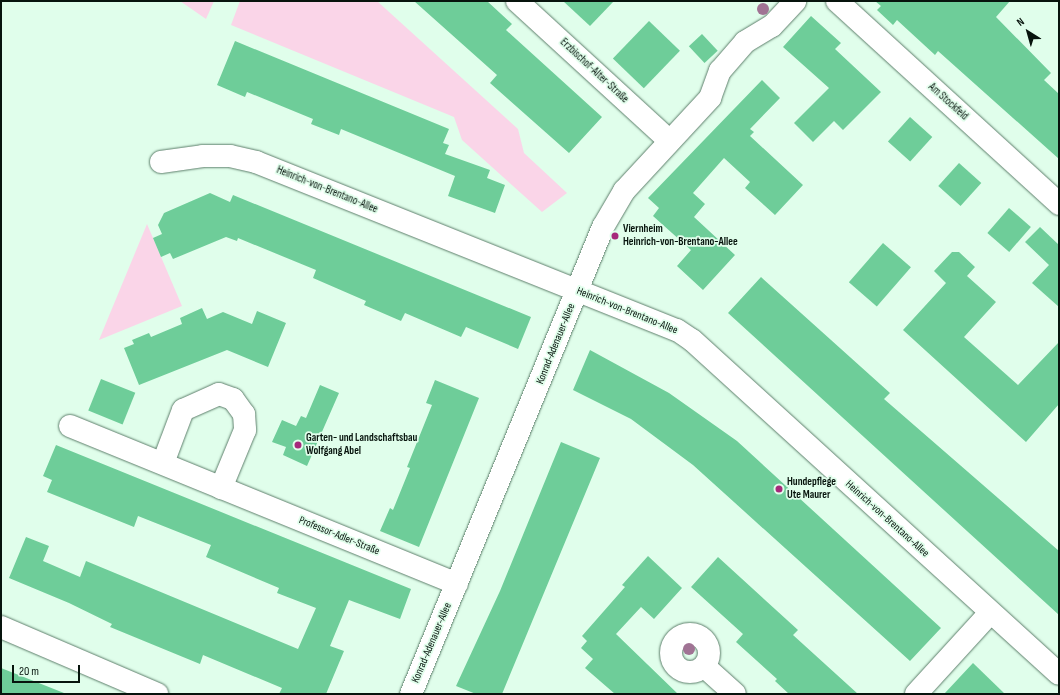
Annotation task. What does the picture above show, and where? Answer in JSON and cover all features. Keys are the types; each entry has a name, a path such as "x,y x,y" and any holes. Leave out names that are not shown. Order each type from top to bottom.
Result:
{"street":[{"name":"Erzbischof-Alter-Straße","path":"517,1 670,141"},
{"name":"Konrad-Adenauer-Allee","path":"411,694 603,227 624,191 710,98 720,71 745,42 772,26 795,1"},
{"name":"Am Stockfeld","path":"841,2 1059,204"},
{"name":"Heinrich-von-Brentano-Allee","path":"161,162 203,156 230,156 256,162 659,322 692,340 990,613 1059,674"},
{"path":"163,463 183,410 220,394 233,398 244,414 245,430 221,488"},
{"name":"Professor-Adler-Straße","path":"70,426 457,584"},
{"path":"916,694 990,613"},
{"path":"1,627 156,694"},
{"path":"705,667 735,694"}],"shaded area":[{"path":"180,1 214,1 206,19"},
{"path":"240,1 377,1 518,129 524,153 567,193 542,212 462,140 454,117 231,25"},
{"path":"147,224 182,306 99,340"}],"building":[{"path":"414,1 487,1 512,24 506,30 602,117 569,153 490,83 497,75"},
{"path":"563,1 614,1 590,26"},
{"path":"875,1 1010,1 996,17 1051,73 1044,80 1059,94 1059,159 938,51 935,55 897,20 893,25 877,10 881,6"},
{"path":"811,16 841,43 835,49 881,92 843,130 834,121 813,142 794,123 829,88 783,47"},
{"path":"649,21 680,51 644,88 613,58"},
{"path":"702,34 718,51 705,63 689,46"},
{"path":"235,41 449,129 443,143 449,145 445,154 490,170 487,178 505,185 495,213 448,196 455,176 341,129 339,135 311,124 313,119 247,92 245,97 217,85"},
{"path":"762,80 780,98 750,129 754,132 750,136 803,185 775,215 745,188 750,182 724,158 693,193 705,204 694,217 735,255 703,290 677,266 691,250 653,216 659,208 648,198"},
{"path":"910,117 932,137 910,162 888,142"},
{"path":"959,163 981,183 961,206 938,186"},
{"path":"210,193 230,202 233,195 531,317 518,349 466,327 461,337 405,313 401,321 364,305 366,301 313,278 316,270 238,238 237,241 226,237 173,259 170,253 161,257 153,238 162,234 158,225 164,213"},
{"path":"1009,208 1031,227 1009,252 987,233"},
{"path":"1040,227 1059,245 1059,307 1032,283 1049,265 1025,242"},
{"path":"883,243 911,267 877,307 849,282"},
{"path":"952,252 959,252 975,267 967,276 996,302 964,337 1018,385 1059,342 1059,404 1026,442 903,330 946,283 934,271"},
{"path":"761,277 890,393 884,399 1059,551 1059,615 728,313"},
{"path":"202,308 207,319 223,312 252,324 257,311 286,323 268,367 227,350 139,385 124,348 134,344 132,340 149,333 151,337 182,324 180,318"},
{"path":"590,350 669,393 737,441 941,628 910,661 693,465 631,419 573,390"},
{"path":"101,379 135,393 123,424 88,411"},
{"path":"435,380 479,398 419,547 380,531 390,508 393,510 410,468 407,467 432,405 426,403"},
{"path":"320,385 339,393 307,466 283,455 286,447 272,442 282,420 296,426 301,416 306,418"},
{"path":"561,442 600,458 502,694 476,694 456,686 500,591"},
{"path":"56,445 411,589 400,619 349,600 330,646 344,651 326,694 279,694 282,688 203,655 200,664 110,627 112,624 69,603 9,578 26,537 49,546 43,561 80,577 86,561 298,649 316,608 277,593 279,588 206,557 211,545 138,516 134,527 47,492 52,480 43,476"},
{"path":"648,556 682,588 654,619 641,607 616,634 678,694 615,694 585,668 593,659 581,648 587,641 582,636 625,587 622,585"},
{"path":"718,557 798,630 793,635 858,694 789,694 775,681 777,679 736,642 743,634 691,587"},
{"path":"973,663 1005,694 944,694"},
{"path":"1,668 64,693 64,694 1,694"}],"place":[{"name":"Viernheim Heinrich-von-Brentano-Allee","path":"615,236"},
{"name":"Garten- und Landschaftsbau Wolfgang Abel","path":"298,445"},
{"name":"Hundepflege Ute Maurer","path":"779,489"}]}
